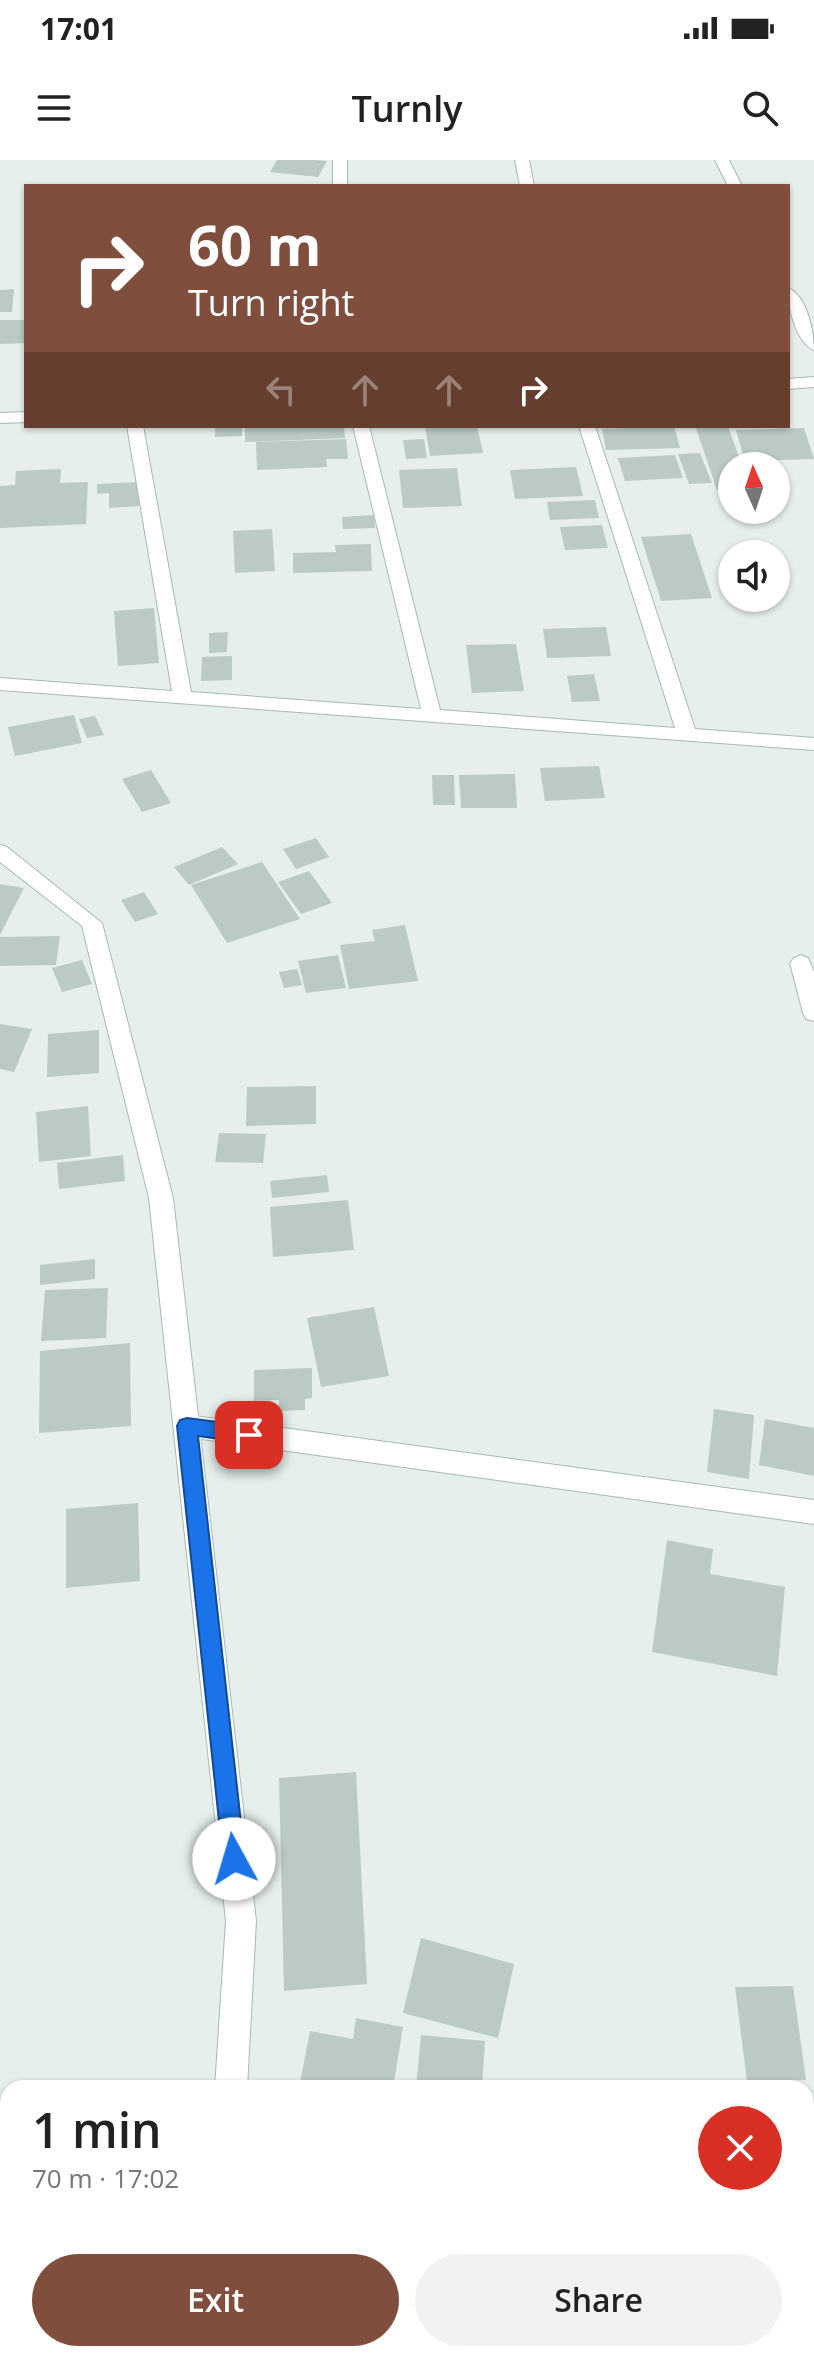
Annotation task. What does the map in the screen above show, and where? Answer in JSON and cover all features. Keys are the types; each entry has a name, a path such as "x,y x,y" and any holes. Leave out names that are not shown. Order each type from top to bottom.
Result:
{"street":[{"path":"340,160 340,184"},
{"path":"522,160 527,184"},
{"path":"722,160 734,184"},
{"path":"790,296 814,345"},
{"path":"790,384 814,382"},
{"path":"0,418 24,417"},
{"path":"135,428 183,698"},
{"path":"361,428 432,717"},
{"path":"588,428 687,735"},
{"path":"0,684 814,744"},
{"path":"0,852 92,923 161,1198 241,1921 231,2080"},
{"path":"801,963 814,1013"},
{"path":"187,1426 814,1512"}],"building":[{"path":"277,160 327,161 318,177 270,172"},
{"path":"14,289 12,312 0,312 0,290"},
{"path":"0,320 24,320 24,343 0,344"},
{"path":"215,428 242,428 242,436 215,437"},
{"path":"245,428 344,428 345,438 245,442"},
{"path":"425,428 477,428 483,453 430,456"},
{"path":"675,428 680,448 606,450 602,429"},
{"path":"696,428 729,428 737,452 718,452 718,490"},
{"path":"804,428 814,459 790,460 790,452 742,452 736,430"},
{"path":"346,439 348,459 326,459 327,467 257,470 256,442"},
{"path":"424,439 427,458 406,459 403,440"},
{"path":"700,453 712,483 689,484 678,454"},
{"path":"675,455 683,478 625,481 618,458"},
{"path":"576,467 583,496 515,499 510,470"},
{"path":"457,468 462,506 403,508 399,470"},
{"path":"61,469 60,483 88,482 86,524 0,528 0,486 15,485 16,471"},
{"path":"138,482 139,506 109,508 109,493 97,494 97,484"},
{"path":"595,500 599,518 550,520 547,502"},
{"path":"374,515 375,528 343,529 342,517"},
{"path":"602,525 608,548 565,550 560,527"},
{"path":"272,529 275,571 235,573 233,531"},
{"path":"691,534 712,598 661,601 641,537"},
{"path":"371,544 372,571 293,573 293,553 336,552 335,545"},
{"path":"154,608 159,663 118,666 114,611"},
{"path":"606,627 611,656 547,658 543,629"},
{"path":"228,632 227,652 209,653 209,633"},
{"path":"516,644 524,691 472,693 466,645"},
{"path":"232,656 232,680 201,681 202,657"},
{"path":"594,674 600,701 572,702 567,676"},
{"path":"74,715 82,743 15,756 8,727"},
{"path":"95,716 104,735 87,738 79,719"},
{"path":"599,766 605,798 545,801 540,768"},
{"path":"151,770 171,803 142,812 122,779"},
{"path":"515,774 517,808 461,808 459,775"},
{"path":"432,775 454,775 455,805 433,805"},
{"path":"316,838 329,857 296,869 283,849"},
{"path":"222,847 238,864 189,885 174,867"},
{"path":"262,862 300,919 227,943 191,885"},
{"path":"309,871 332,903 301,914 278,882"},
{"path":"0,884 24,888 0,935"},
{"path":"144,892 158,914 135,922 121,900"},
{"path":"405,925 418,981 349,989 340,945 375,941 372,930"},
{"path":"60,936 56,965 0,966 0,937"},
{"path":"338,955 346,988 306,993 298,961"},
{"path":"82,960 92,984 62,992 52,968"},
{"path":"297,969 302,985 284,988 279,972"},
{"path":"0,1024 32,1029 14,1072 0,1069"},
{"path":"99,1030 99,1073 47,1077 48,1034"},
{"path":"316,1086 316,1124 246,1126 247,1087"},
{"path":"88,1106 91,1156 39,1162 36,1112"},
{"path":"219,1133 266,1134 263,1163 215,1162"},
{"path":"123,1155 125,1181 59,1189 57,1163"},
{"path":"327,1175 329,1192 272,1198 270,1181"},
{"path":"348,1200 354,1250 273,1257 270,1207"},
{"path":"95,1259 95,1279 40,1285 40,1265"},
{"path":"108,1288 106,1338 41,1341 45,1290"},
{"path":"374,1307 389,1376 321,1387 307,1318"},
{"path":"130,1343 131,1426 39,1433 40,1351"},
{"path":"312,1368 312,1398 305,1399 305,1410 279,1411 279,1400 254,1401 254,1370"},
{"path":"714,1409 754,1415 749,1479 707,1472"},
{"path":"765,1419 814,1428 814,1476 759,1465"},
{"path":"138,1503 140,1581 66,1588 66,1509"},
{"path":"667,1540 713,1549 710,1574 785,1587 777,1676 652,1652"},
{"path":"356,1772 367,1984 284,1991 279,1778"},
{"path":"421,1938 514,1964 498,2038 403,2013"},
{"path":"793,1986 806,2080 747,2080 735,1987"},
{"path":"356,2018 403,2027 394,2080 301,2080 310,2031 353,2039"},
{"path":"421,2035 485,2041 483,2080 417,2080"}],"route":[{"path":"234,1859 187,1426 249,1435"}]}
